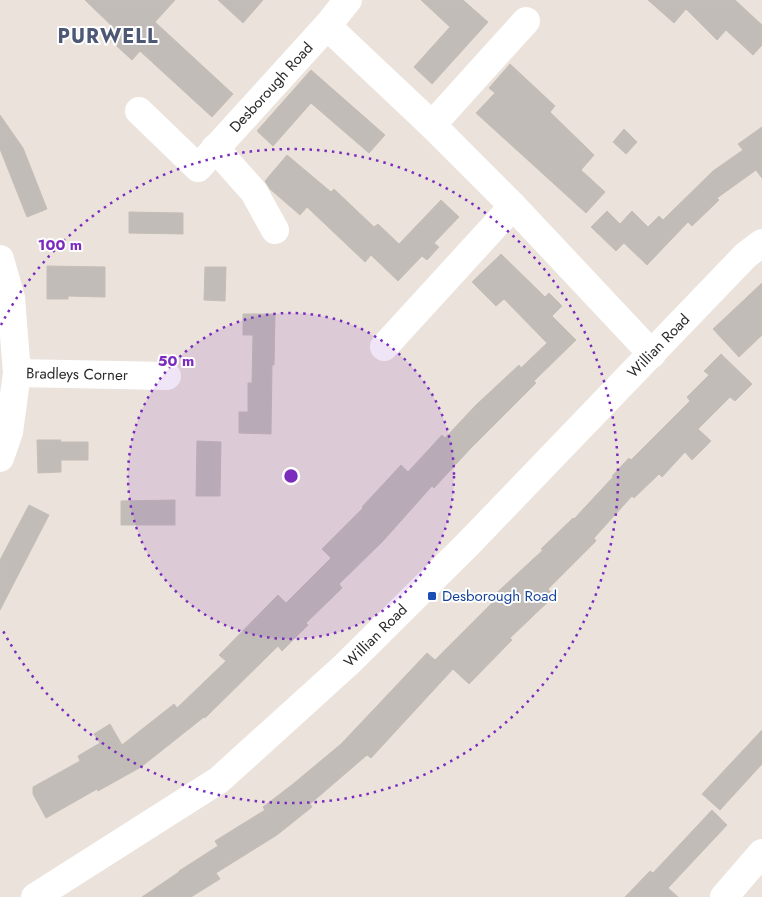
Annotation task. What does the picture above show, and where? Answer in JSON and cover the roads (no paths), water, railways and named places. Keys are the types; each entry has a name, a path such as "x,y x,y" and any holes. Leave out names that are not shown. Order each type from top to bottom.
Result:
{"street":[{"name":"Desborough Road","path":"139,111 198,168 327,26 348,0"},
{"path":"432,125 526,21"},
{"path":"327,26 432,125 512,206 652,354"},
{"path":"215,148 254,192 275,230"},
{"path":"384,347 512,206"},
{"name":"Willian Road","path":"35,897 219,780 354,657 469,543 746,255 762,243"},
{"name":"Bradleys Corner","path":"0,259 11,298 17,373 9,432 0,458"},
{"name":"Bradleys Corner","path":"17,373 167,376"},
{"path":"724,897 762,853"}],"place":[{"name":"Desborough Road","path":"432,596"}],"district":[{"name":"PURWELL","path":"108,36"}]}
